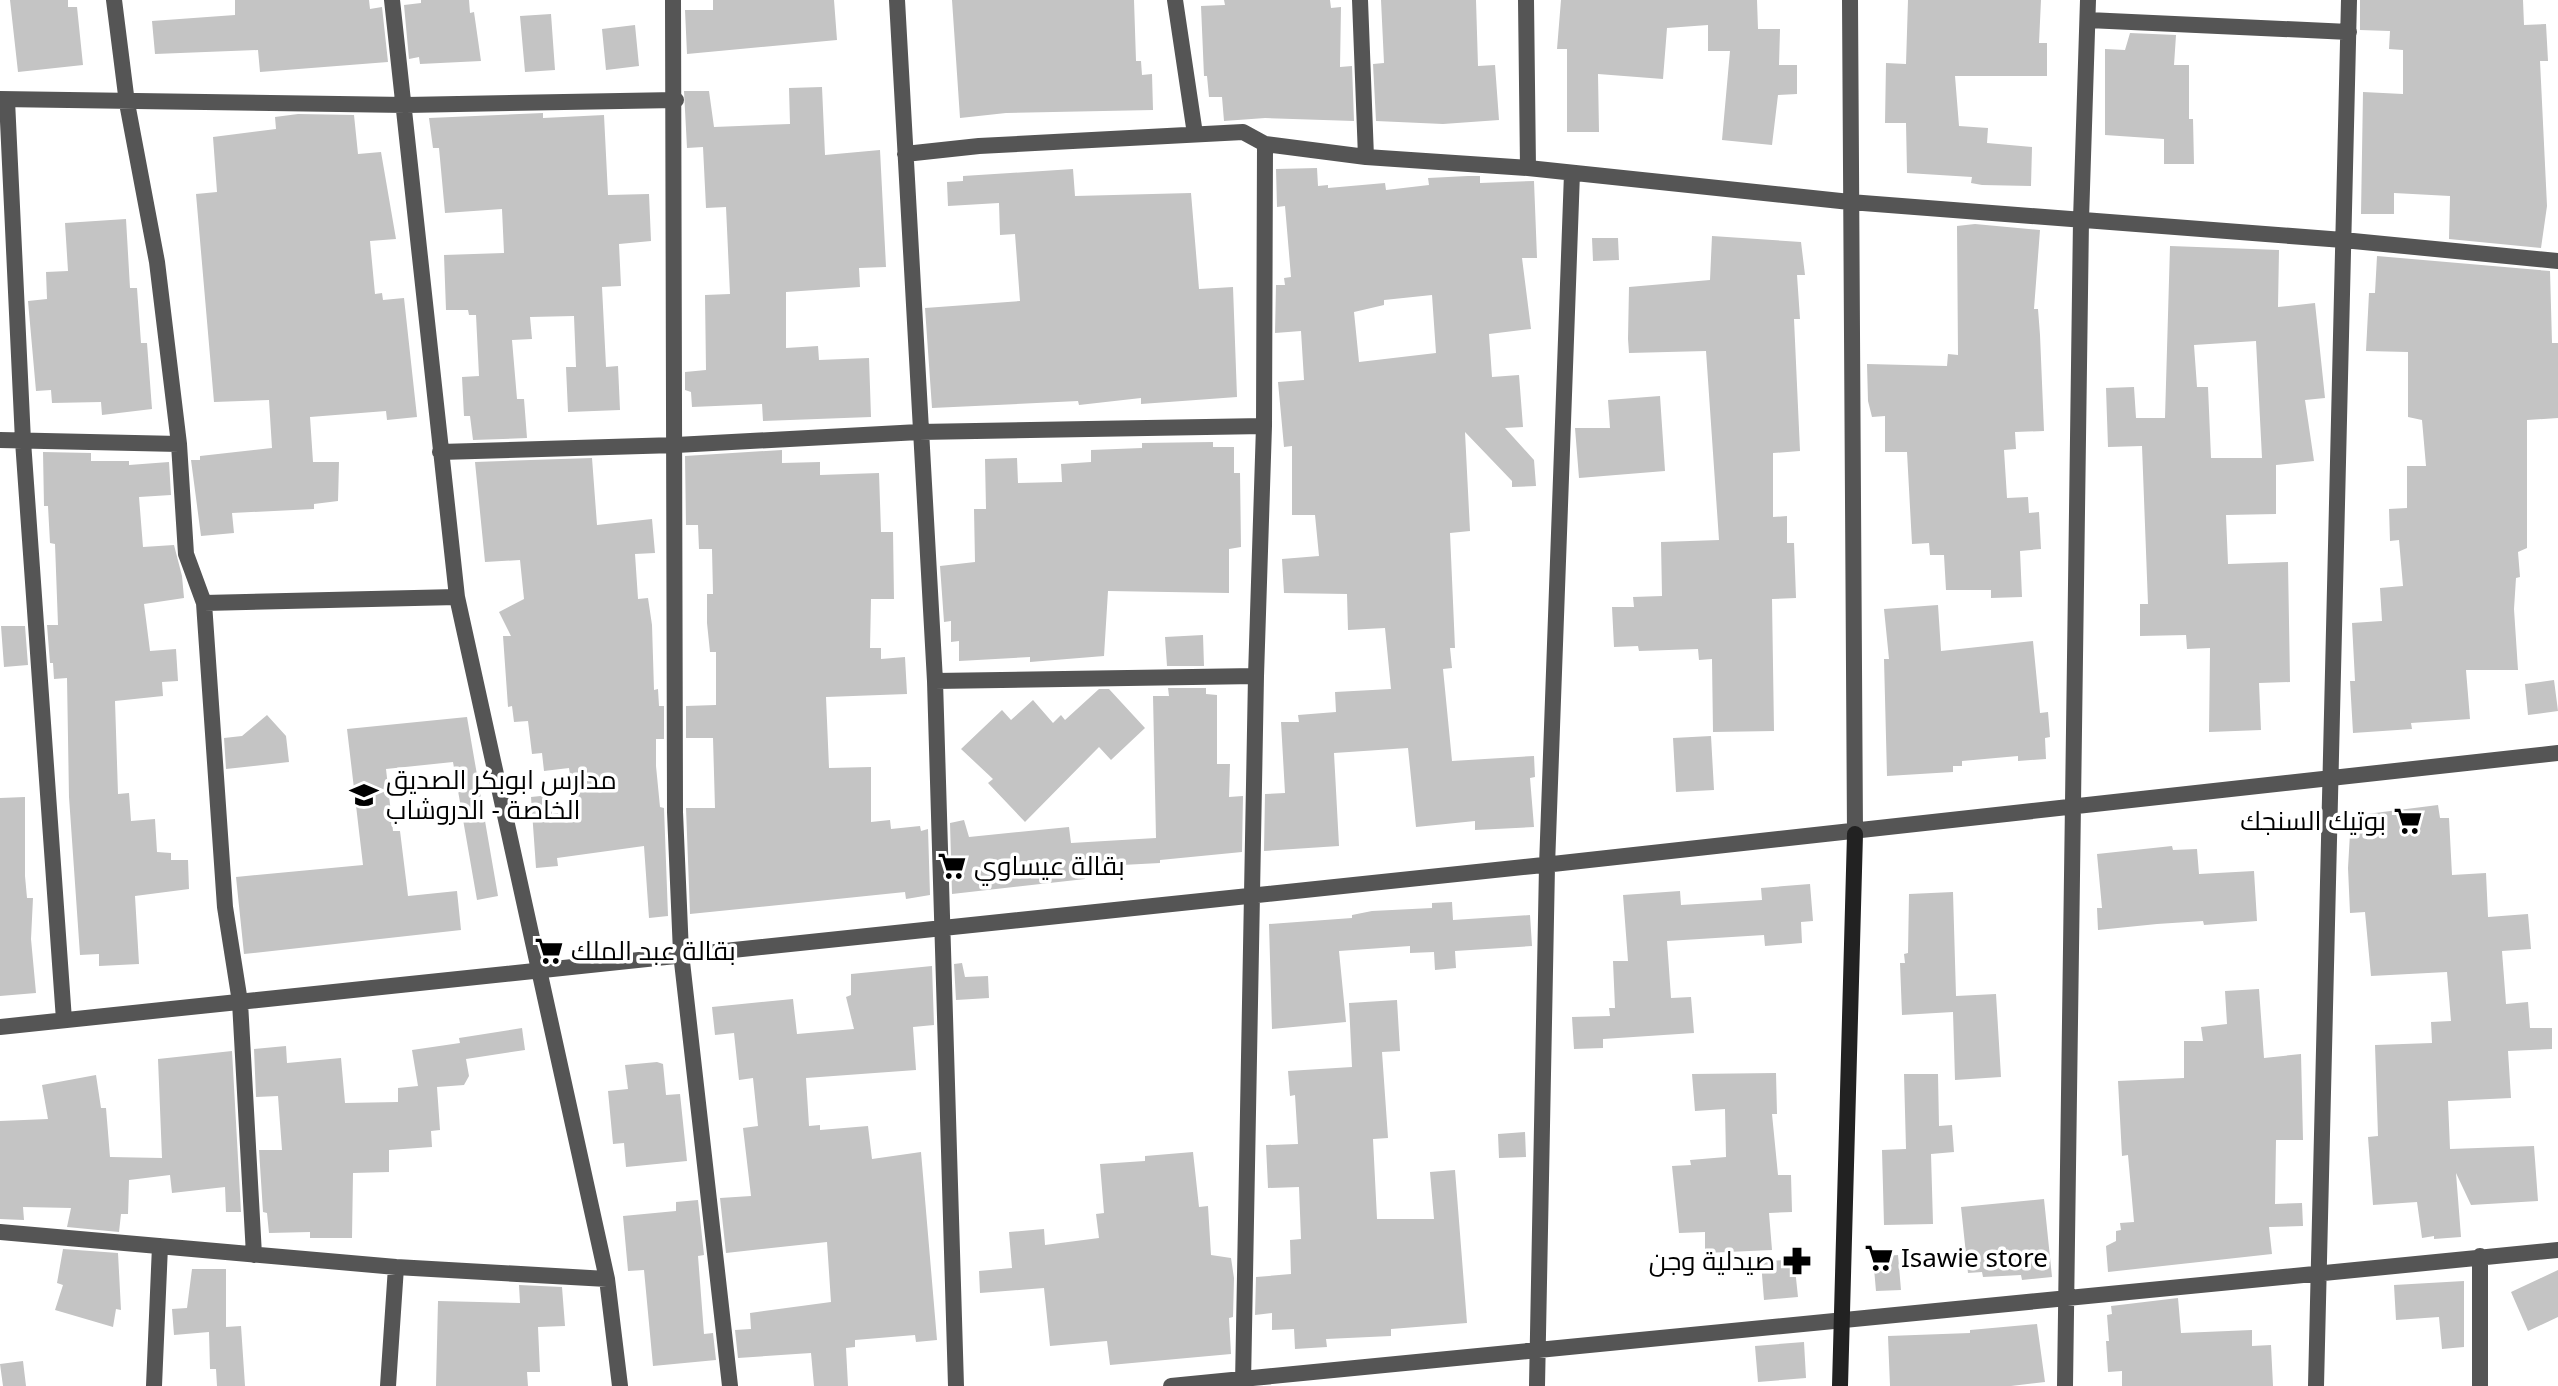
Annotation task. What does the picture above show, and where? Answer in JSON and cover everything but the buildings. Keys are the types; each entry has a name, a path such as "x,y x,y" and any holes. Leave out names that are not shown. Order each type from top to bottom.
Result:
{"street":[{"path":"114,0 127,103 157,262 179,444 186,554 204,603 225,907 240,1002 254,1255"},
{"path":"392,0 406,105 457,597 607,1279 620,1386"},
{"path":"673,0 676,100 673,743 681,953 730,1386"},
{"path":"897,0 935,681 956,1386"},
{"path":"1175,0 1195,134"},
{"path":"1360,0 1366,157"},
{"path":"1526,0 1528,168"},
{"path":"1840,1386 1855,834 1850,0"},
{"path":"2065,1386 2081,220 2088,0"},
{"path":"2316,1386 2328,780 2349,0"},
{"path":"2088,20 2349,32"},
{"path":"64,1020 23,441 4,100 406,105 676,100"},
{"path":"905,154 979,146 1243,132 1265,144 1366,157 1528,168 1850,202 2343,240 2558,261"},
{"path":"1243,1381 1256,676 1264,426 1265,144"},
{"path":"1537,1386 1547,866 1572,173"},
{"path":"440,452 676,445 919,432 1264,426"},
{"path":"0,440 179,444"},
{"path":"204,603 457,597"},
{"path":"935,681 1256,676"},
{"path":"0,1027 539,971 681,953 941,930 1253,893 1855,834 2558,753"},
{"path":"0,1232 396,1267 607,1279"},
{"path":"154,1386 160,1246"},
{"path":"1171,1386 1243,1381 1539,1347 2558,1250"},
{"path":"2480,1256 2480,1386"},
{"path":"388,1386 396,1267"}],"place":[{"name":"مدارس ابوبكر الصديق الخاصة - الدروشاب","path":"364,795"},
{"name":"بوتيك السنجك","path":"2408,821"},
{"name":"بقالة عيساوي","path":"952,866"},
{"name":"بقالة عبد الملك","path":"549,951"},
{"name":"Isawie store","path":"1879,1258"},
{"name":"صيدلية وجن","path":"1797,1261"}]}
